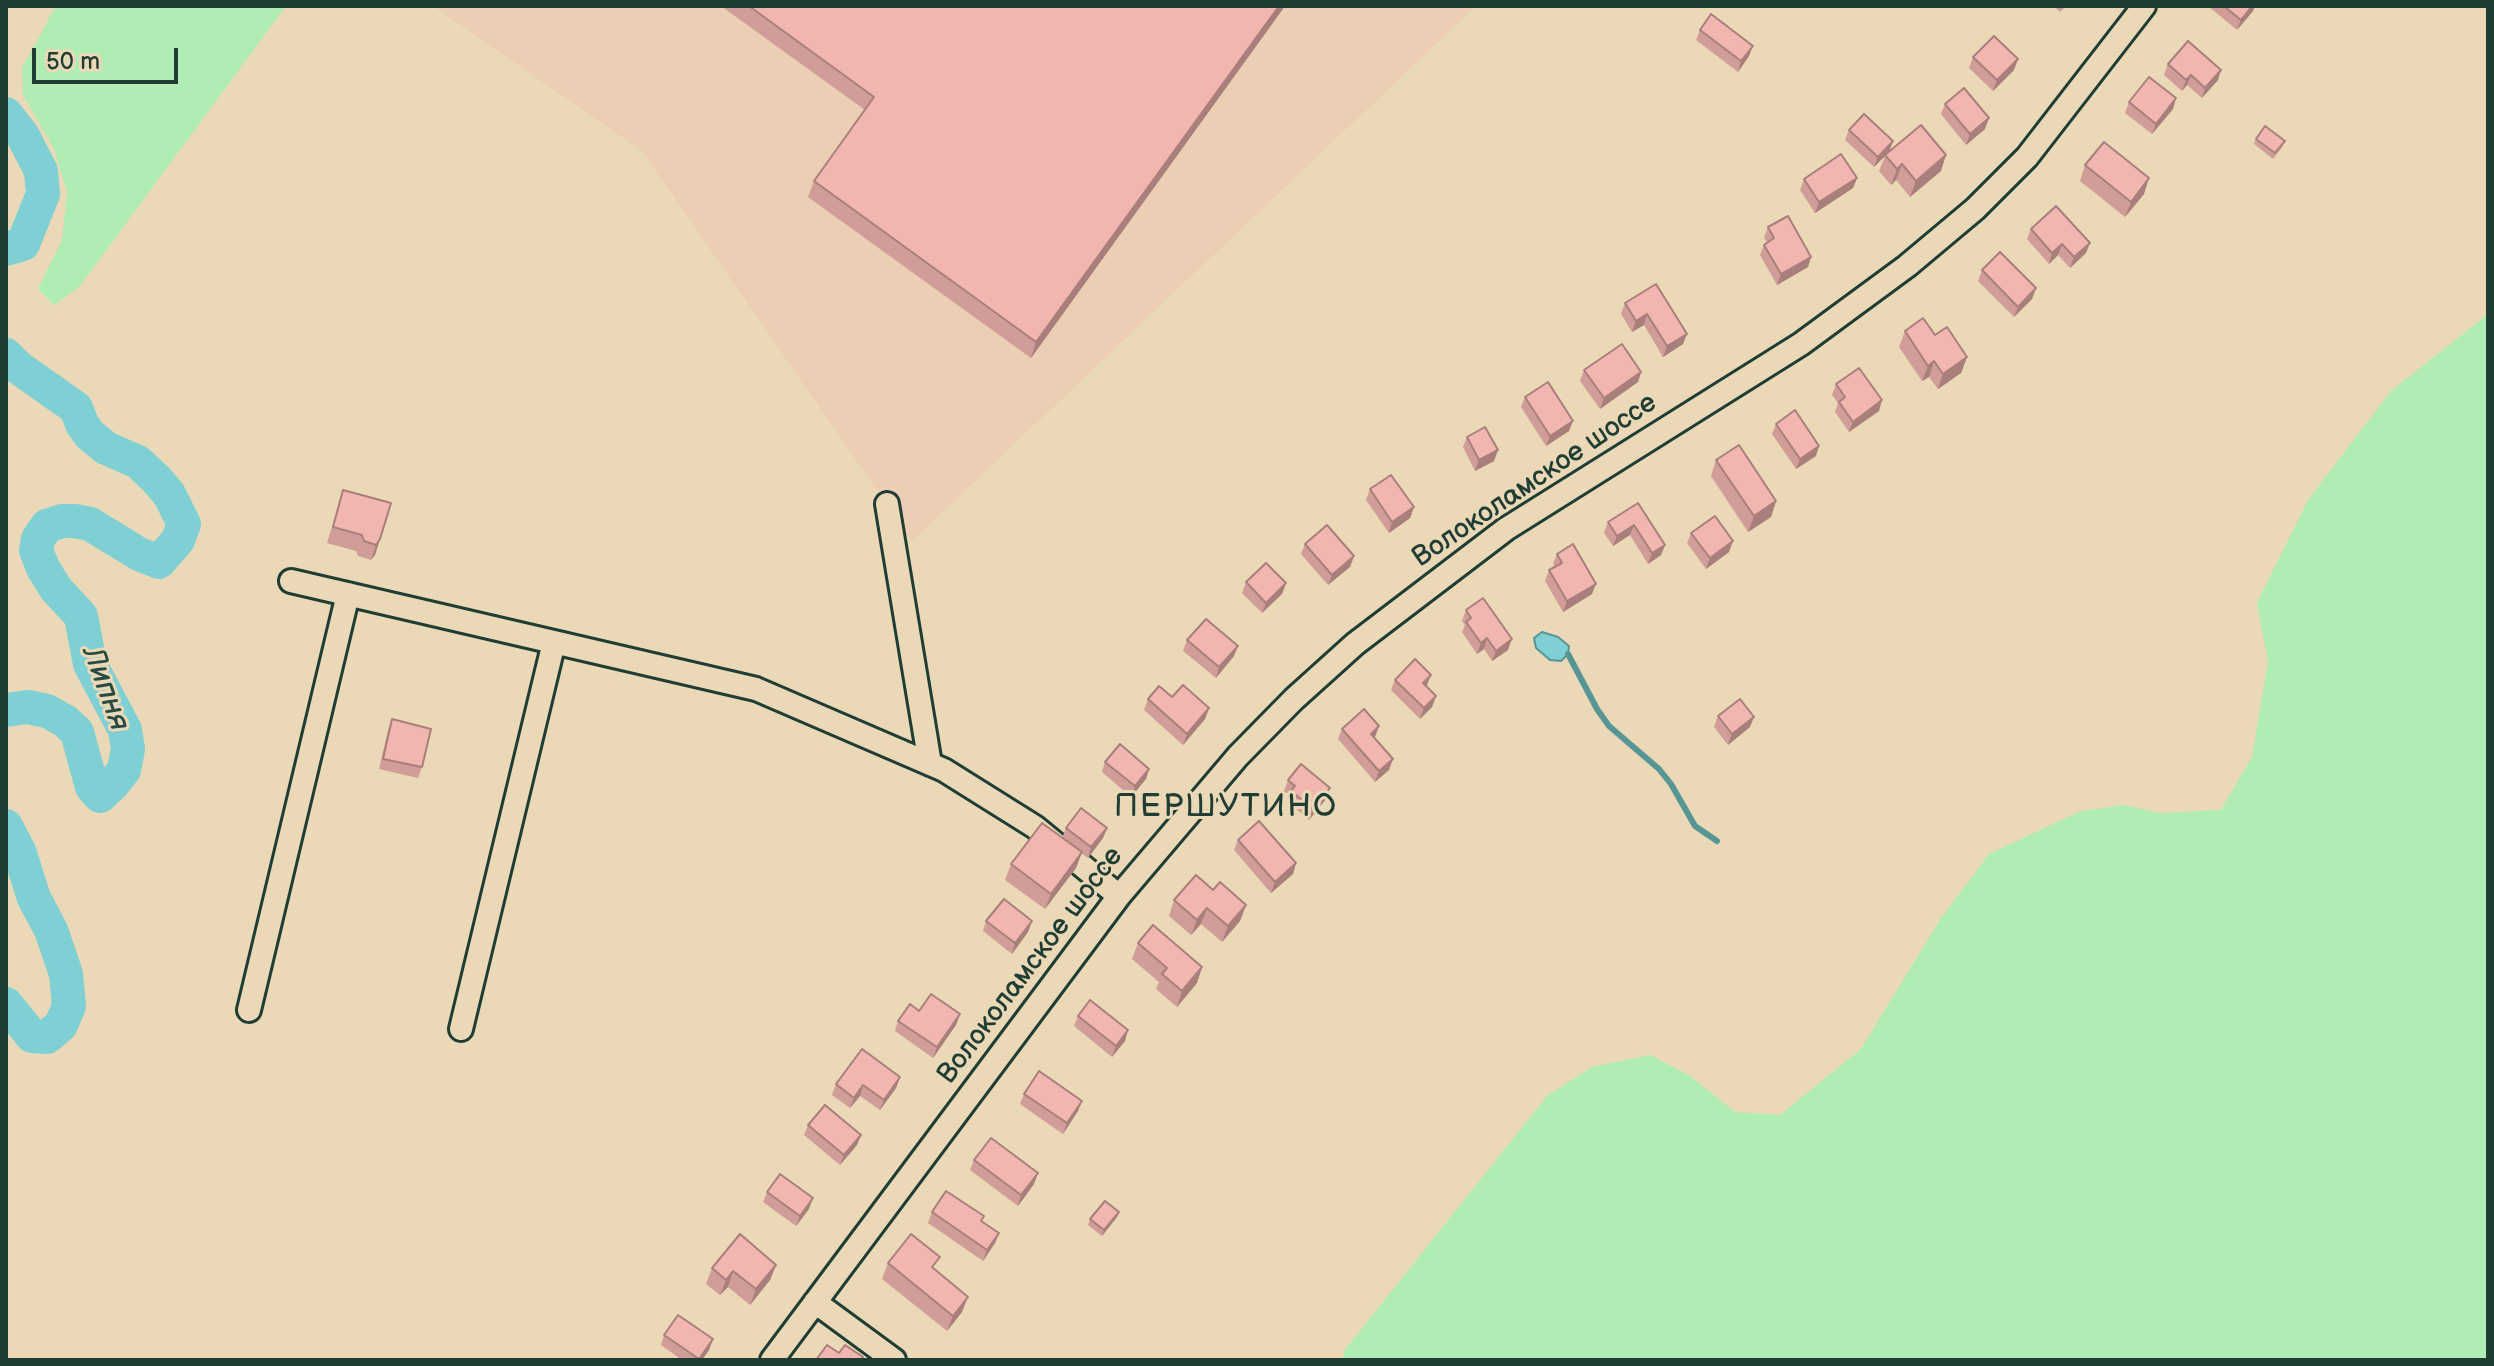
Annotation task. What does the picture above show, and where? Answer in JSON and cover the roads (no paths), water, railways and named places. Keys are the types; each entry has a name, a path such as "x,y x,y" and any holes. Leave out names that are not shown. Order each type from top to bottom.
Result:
{"street":[{"name":"Волоколамское шоссе","path":"772,1360 1119,896 1238,756 1294,699 1355,644 1506,529 1801,344 1907,266 1975,209 2027,157 2144,6"},
{"path":"887,504 930,764"},
{"path":"291,581 756,689 957,778 1035,827 1119,896"},
{"path":"249,1010 348,594"},
{"path":"461,1029 554,642"},
{"path":"815,1302 894,1360"}],"water":[{"path":"1542,632 1558,637 1569,646 1568,654 1561,661 1550,660 1536,648 1534,638"}],"waterway":[{"name":"Липня","path":"6,114 23,136 41,171 43,194 23,244 6,249"},
{"name":"Липня","path":"6,355 19,368 76,408 90,435 106,448 138,462 156,479 169,494 184,524 178,540 159,562 139,554 90,524 75,521 47,526 38,539 36,550 43,568 56,589 81,616 90,664 125,730 128,749 124,770 113,784 100,796 92,787 77,732 65,721 47,711 28,707 6,710"},
{"path":"1568,654 1609,726 1659,769 1695,826 1717,841"},
{"name":"Липня","path":"6,826 19,851 34,898 51,930 66,974 69,1006 61,1025 47,1037 32,1036 6,1004"}],"district":[{"name":"ПЕРШУТИНО","path":"1226,808"}]}
